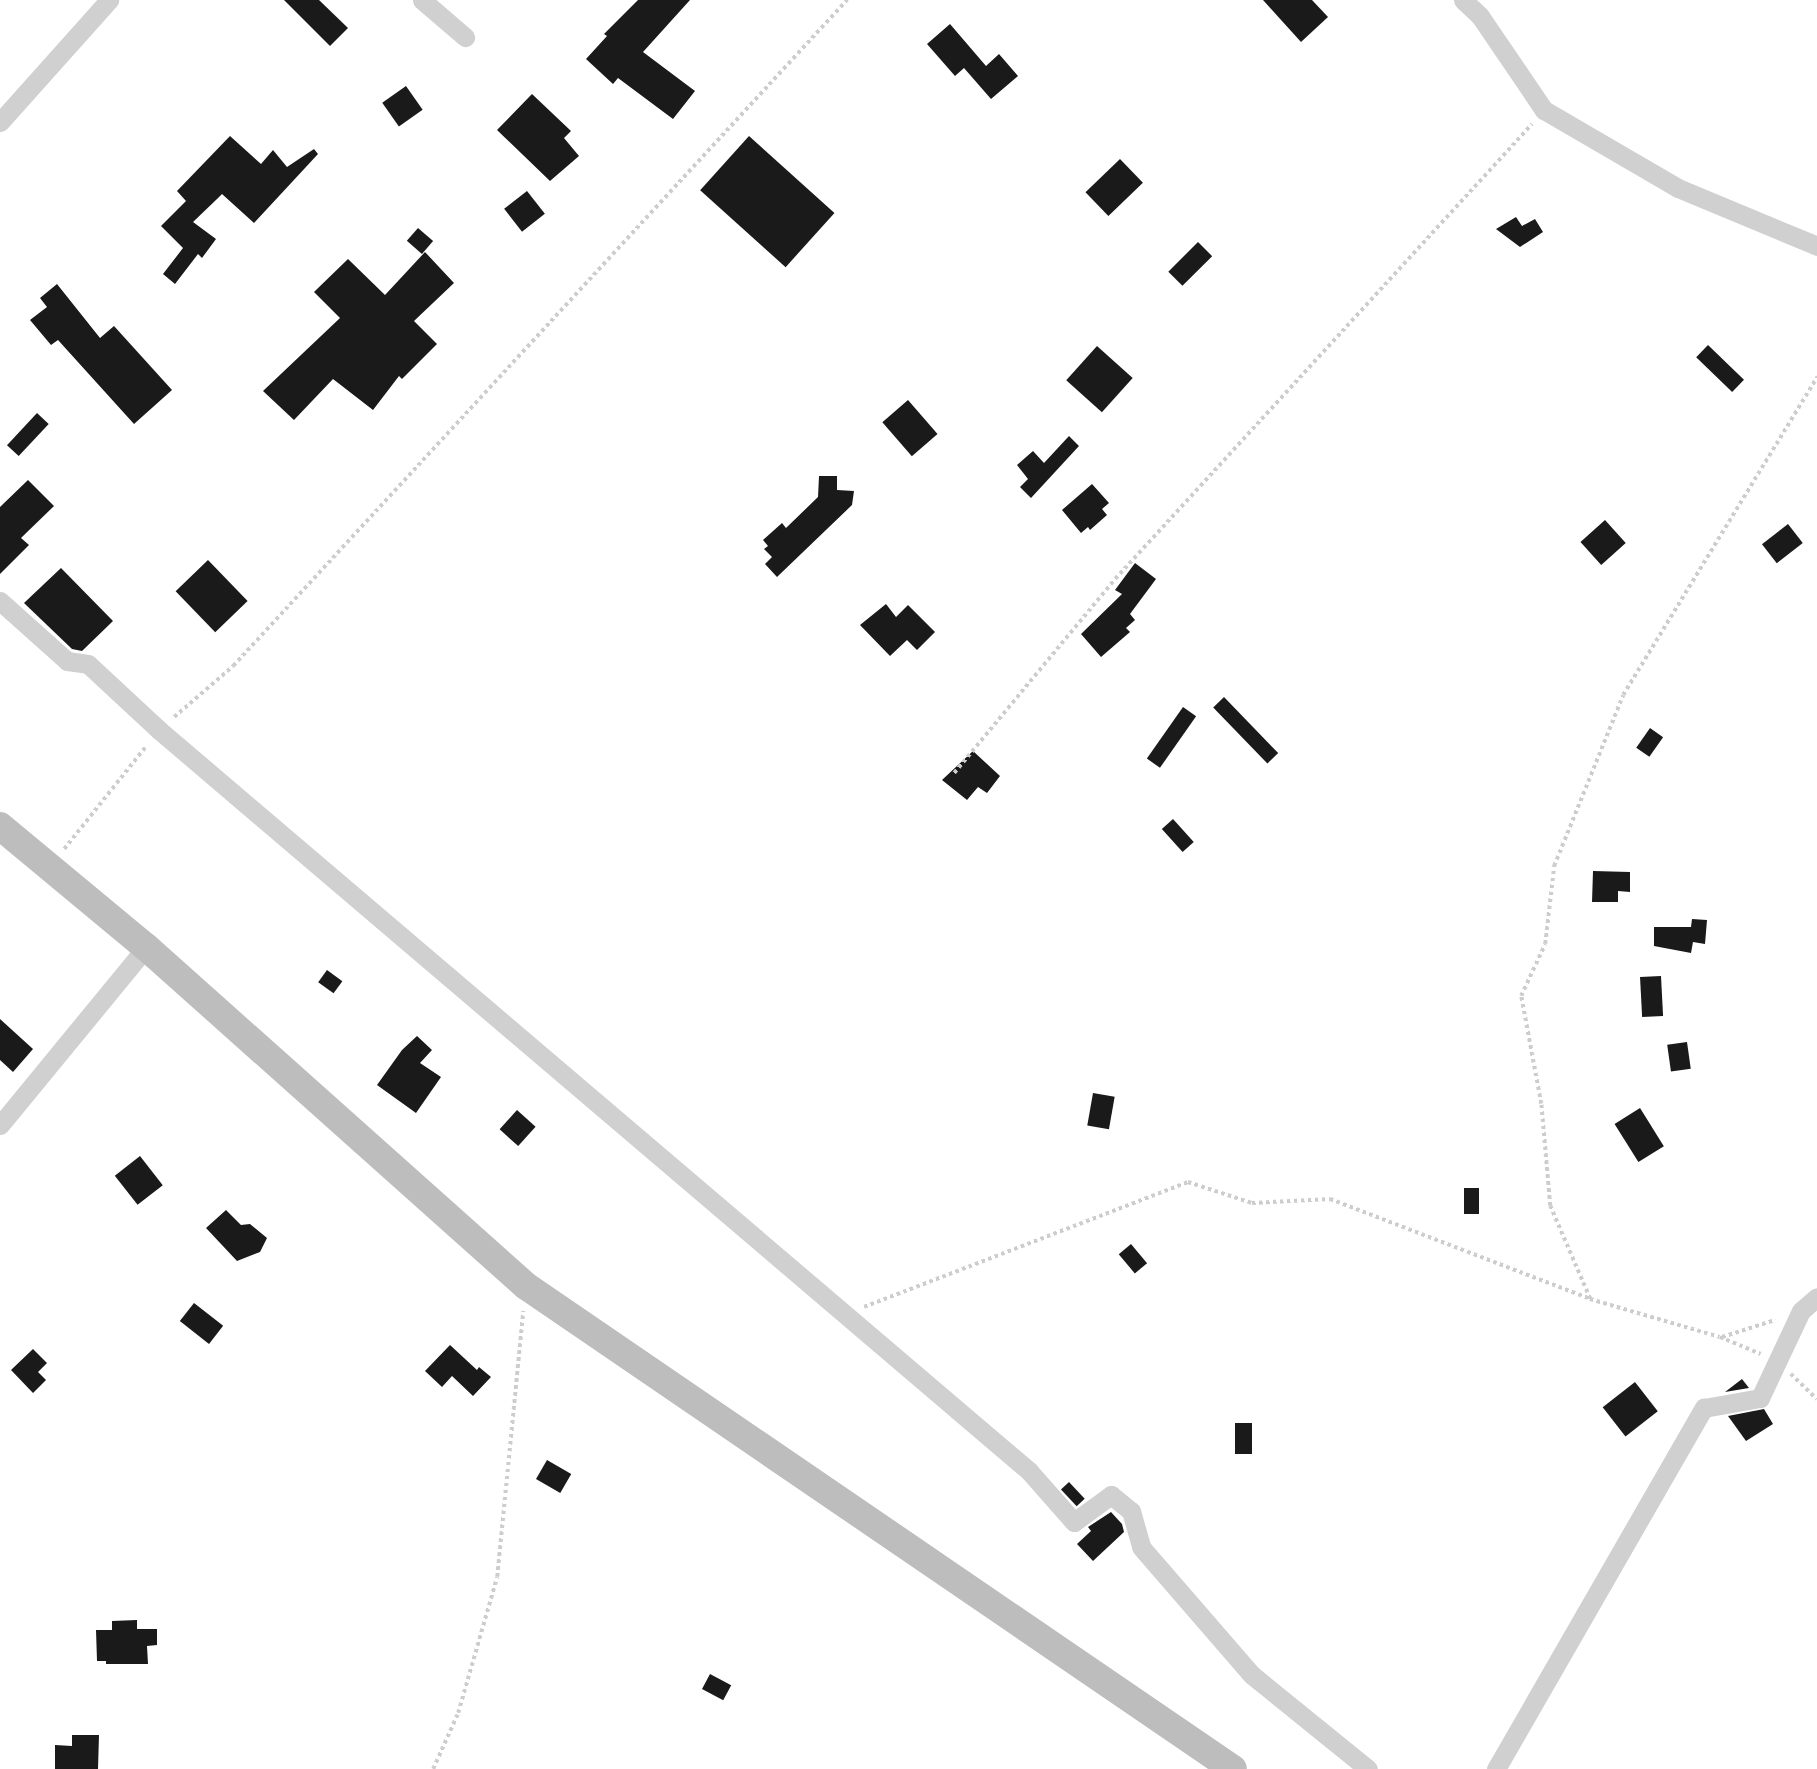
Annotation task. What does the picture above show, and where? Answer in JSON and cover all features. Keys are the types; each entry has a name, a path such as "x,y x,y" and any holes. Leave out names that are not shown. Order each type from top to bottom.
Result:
{"street":[{"path":"0,122 109,0"},
{"path":"422,0 465,37"},
{"path":"1463,0 1480,16 1544,110 1678,188 1817,246"},
{"path":"0,601 67,661 88,664 159,730 1030,1471 1074,1522 1111,1495 1131,1511 1141,1548 1252,1675 1368,1769"},
{"path":"0,826 146,947 526,1286 1233,1769"},
{"path":"0,1125 146,947"},
{"path":"1496,1769 1704,1408 1760,1398 1801,1311 1817,1297"}],"path":[{"path":"50,867 159,730 233,666 847,0"},
{"path":"954,773 1115,579 1544,110"},
{"path":"1590,1299 1550,1206 1541,1104 1521,996 1545,944 1554,866 1623,695 1817,378"},
{"path":"845,1315 1188,1182 1252,1203 1330,1199 1590,1299 1720,1338 1778,1361 1817,1399"},
{"path":"433,1769 458,1713 496,1577 526,1286"},
{"path":"1720,1338 1801,1311"}],"building":[{"path":"284,0 319,0 348,28 330,46"},
{"path":"638,0 690,0 643,52 695,91 673,119 618,78 613,84 586,59 607,36 604,34"},
{"path":"1263,0 1312,0 1328,17 1301,42"},
{"path":"950,24 986,66 999,54 1018,76 991,99 964,68 955,76 927,44"},
{"path":"406,86 423,110 399,126 382,103"},
{"path":"532,94 571,131 564,138 579,156 550,181 497,130"},
{"path":"230,136 261,164 273,150 287,167 314,149 318,154 254,223 222,194 193,222 216,239 202,258 198,254 175,284 163,274 183,248 161,226 186,201 177,191"},
{"path":"749,136 834,213 786,267 700,190"},
{"path":"1120,159 1143,183 1108,216 1085,192"},
{"path":"527,191 545,214 522,232 504,209"},
{"path":"1516,217 1522,226 1535,219 1543,232 1520,247 1496,229"},
{"path":"418,228 433,241 422,254 407,241"},
{"path":"1198,242 1212,256 1182,286 1168,272"},
{"path":"425,252 454,283 414,321 437,344 402,379 399,376 373,410 333,379 294,420 263,391 340,318 314,292 348,259 385,295"},
{"path":"57,284 100,338 114,326 172,390 134,424 58,340 51,345 30,320 47,307 40,298"},
{"path":"1708,345 1744,380 1732,392 1696,357"},
{"path":"1097,346 1133,378 1102,412 1066,380"},
{"path":"908,400 938,434 912,456 882,422"},
{"path":"37,413 49,424 19,456 7,445"},
{"path":"1069,436 1079,446 1031,498 1020,487 1028,479 1017,465 1033,451 1044,463"},
{"path":"819,476 837,476 837,490 854,491 852,505 777,577 765,564 772,557 764,549 768,546 763,540 782,523 786,528 818,497"},
{"path":"28,480 54,506 21,538 29,545 0,574 0,507"},
{"path":"1092,484 1109,503 1102,509 1107,515 1090,530 1088,527 1081,533 1062,510"},
{"path":"1605,520 1626,543 1601,565 1580,542"},
{"path":"1788,524 1803,543 1777,563 1762,544"},
{"path":"208,560 248,601 215,632 176,591"},
{"path":"1135,563 1156,579 1130,614 1135,620 1126,628 1130,632 1101,657 1081,634 1122,594 1115,590"},
{"path":"61,568 113,621 82,651 72,649 24,603"},
{"path":"886,604 896,617 908,605 935,632 917,650 907,640 890,656 860,625"},
{"path":"1224,697 1278,753 1267,764 1213,707"},
{"path":"1183,707 1196,716 1160,768 1147,759"},
{"path":"1650,728 1663,737 1649,757 1636,748"},
{"path":"973,751 1000,776 987,793 978,787 967,800 942,780"},
{"path":"1173,819 1194,842 1183,852 1162,829"},
{"path":"1593,871 1630,872 1630,892 1618,891 1618,902 1592,902"},
{"path":"1692,919 1707,920 1705,944 1693,942 1691,953 1654,946 1654,927 1691,927"},
{"path":"327,970 342,981 334,993 318,982"},
{"path":"1661,976 1663,1016 1642,1017 1640,977"},
{"path":"0,1019 33,1049 13,1072 0,1060"},
{"path":"417,1036 432,1050 420,1063 441,1077 416,1113 377,1085 402,1050"},
{"path":"1687,1042 1691,1069 1671,1072 1667,1045"},
{"path":"1093,1093 1115,1097 1109,1129 1087,1125"},
{"path":"1640,1108 1664,1146 1638,1162 1615,1124"},
{"path":"517,1110 536,1127 518,1146 500,1129"},
{"path":"140,1156 163,1185 138,1205 115,1176"},
{"path":"1464,1188 1479,1188 1479,1214 1464,1214"},
{"path":"226,1210 241,1225 250,1224 267,1238 260,1252 237,1261 206,1228"},
{"path":"1131,1244 1147,1263 1135,1273 1119,1254"},
{"path":"194,1303 223,1326 209,1344 180,1321"},
{"path":"450,1345 477,1370 479,1367 491,1377 473,1396 452,1376 442,1387 425,1371"},
{"path":"33,1349 47,1363 38,1372 46,1380 33,1393 11,1370"},
{"path":"1742,1379 1749,1388 1725,1392"},
{"path":"1635,1382 1658,1411 1625,1436 1603,1407"},
{"path":"1764,1409 1773,1424 1746,1441 1728,1416"},
{"path":"1235,1423 1252,1423 1252,1454 1235,1454"},
{"path":"547,1460 571,1474 560,1493 536,1479"},
{"path":"1069,1482 1085,1499 1077,1506 1061,1490"},
{"path":"1111,1512 1122,1524 1124,1532 1093,1561 1077,1544 1091,1531 1088,1527"},
{"path":"137,1620 137,1629 157,1629 157,1645 147,1646 148,1664 106,1664 106,1661 97,1661 96,1630 112,1630 112,1621"},
{"path":"710,1674 731,1685 723,1700 702,1689"},
{"path":"72,1735 99,1735 98,1769 55,1769 55,1745 72,1746"}]}
